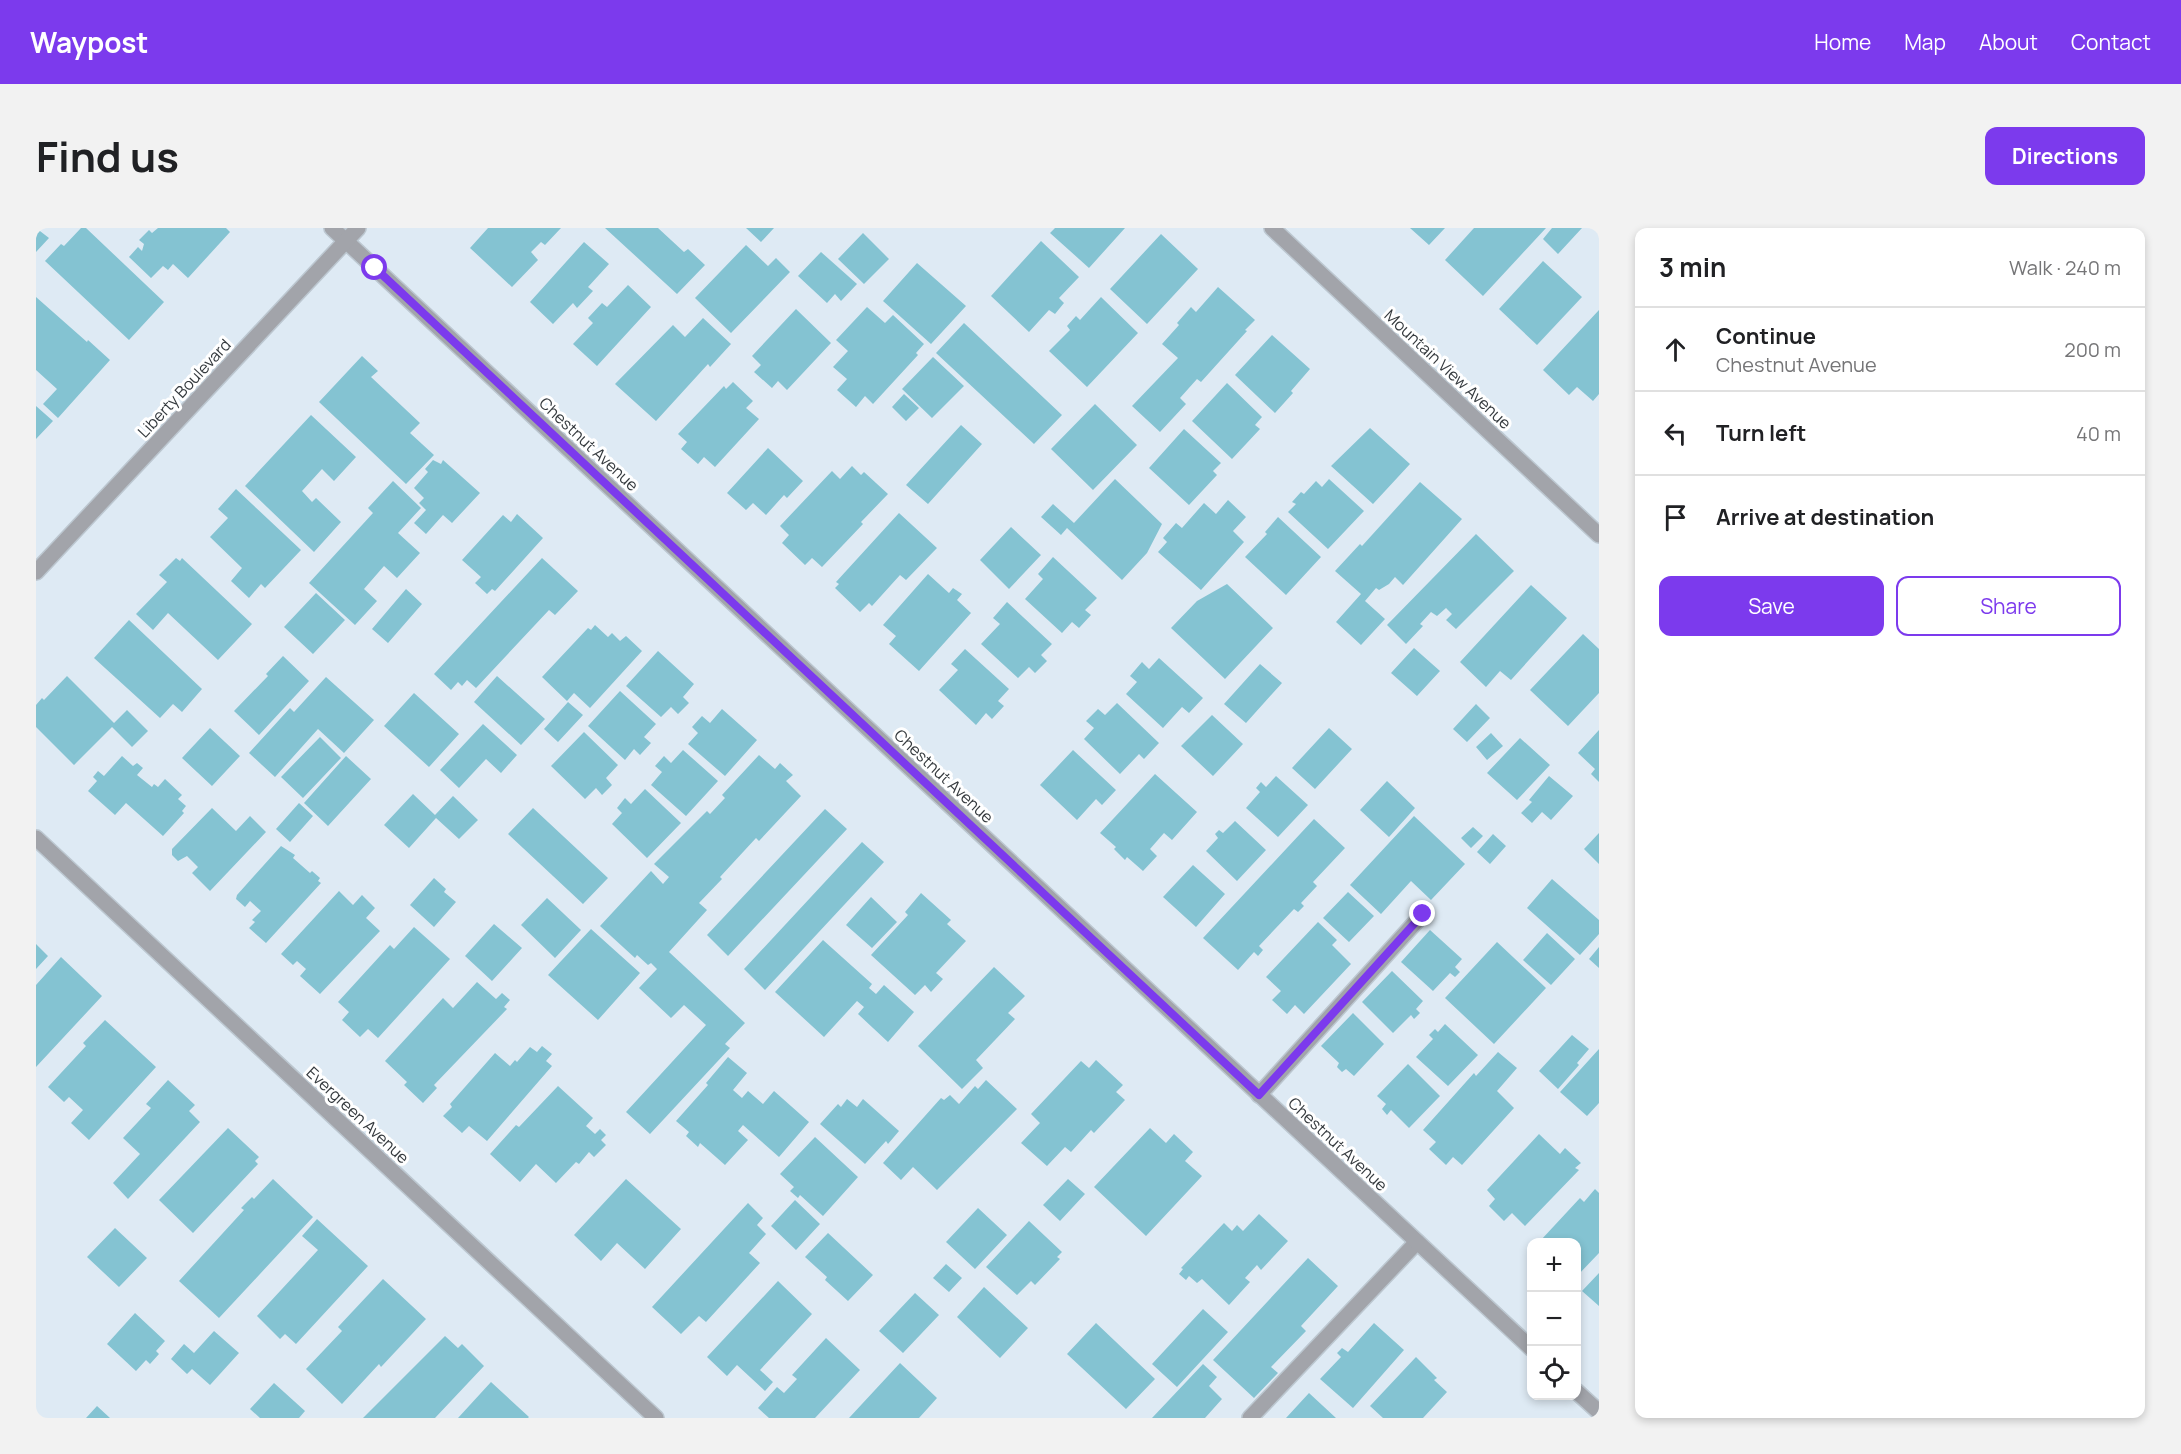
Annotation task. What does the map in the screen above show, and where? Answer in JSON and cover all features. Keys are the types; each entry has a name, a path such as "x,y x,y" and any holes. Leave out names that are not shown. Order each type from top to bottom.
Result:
{"street":[{"name":"Chestnut Avenue","path":"332,228 1529,1346"},
{"name":"Liberty Boulevard","path":"36,572 358,228"},
{"name":"Mountain View Avenue","path":"1272,228 1599,536"},
{"name":"Evergreen Avenue","path":"36,837 656,1418"},
{"path":"1259,1095 1423,914"},
{"path":"1250,1418 1417,1242"},
{"path":"1581,1396 1599,1412"}],"building":[{"path":"36,228 49,238 36,252"},
{"path":"81,228 86,228 164,302 129,340 45,261"},
{"path":"158,228 226,228 230,232 188,278 173,264 168,270 163,266 151,278 129,257 138,247 142,251 144,244 139,240 149,230 152,233"},
{"path":"488,228 561,228 545,245 541,242 531,252 538,260 512,287 470,248"},
{"path":"605,228 658,228 684,252 688,249 705,265 677,294"},
{"path":"746,228 774,228 761,242"},
{"path":"1055,228 1125,228 1089,268 1050,233"},
{"path":"1410,228 1445,228 1429,245"},
{"path":"1474,228 1546,228 1483,296 1445,260"},
{"path":"1552,228 1582,228 1558,254 1543,239"},
{"path":"863,233 889,259 864,284 838,259"},
{"path":"1161,234 1198,269 1147,324 1110,289"},
{"path":"1041,241 1079,277 1059,298 1064,303 1055,314 1049,310 1029,332 991,296"},
{"path":"584,242 609,264 588,287 593,291 577,308 573,303 553,324 530,302"},
{"path":"746,245 768,266 776,258 790,272 731,333 695,298"},
{"path":"821,252 857,284 841,301 835,294 827,303 798,276"},
{"path":"1543,261 1582,297 1537,345 1499,309"},
{"path":"917,263 966,306 931,344 883,301"},
{"path":"628,285 651,307 597,366 573,344 593,323 588,318 602,303 607,307"},
{"path":"1218,287 1255,320 1201,382 1197,379 1180,398 1186,404 1160,432 1132,406 1178,358 1162,344 1179,325 1177,323 1191,307 1196,312"},
{"path":"36,297 110,360 58,418 43,404 57,389 36,370"},
{"path":"1101,297 1138,333 1087,387 1049,351 1070,330 1067,326 1076,316 1080,320"},
{"path":"867,307 885,323 893,315 924,344 916,353 918,355 873,404 865,396 856,407 837,390 847,379 833,367 848,351 836,340"},
{"path":"796,309 831,343 787,390 778,381 772,388 754,372 761,365 752,356"},
{"path":"1599,310 1599,394 1593,401 1577,387 1569,395 1543,370"},
{"path":"703,318 731,344 710,367 708,364 656,421 615,384 673,325 685,337"},
{"path":"964,323 1062,415 1034,444 936,353"},
{"path":"1272,335 1310,369 1275,413 1235,375"},
{"path":"362,356 378,371 371,377 420,423 410,433 434,455 406,484 319,402"},
{"path":"933,357 964,386 932,418 902,389"},
{"path":"733,382 753,401 746,408 759,419 715,467 704,457 698,464 681,449 687,442 678,434 724,386 726,389"},
{"path":"1227,383 1262,417 1255,425 1260,429 1232,459 1192,421"},
{"path":"904,394 919,408 906,421 892,407"},
{"path":"1095,404 1137,445 1093,490 1051,449"},
{"path":"36,406 53,421 36,439"},
{"path":"311,415 356,457 334,481 322,469 302,491 312,502 316,498 341,522 314,552 245,486"},
{"path":"961,425 982,444 928,504 906,485"},
{"path":"1370,428 1410,464 1373,504 1331,466"},
{"path":"1184,429 1221,463 1213,471 1217,475 1189,505 1149,468"},
{"path":"768,448 803,481 787,498 784,495 766,515 753,503 746,510 727,493"},
{"path":"433,460 441,464 443,460 480,493 452,523 443,515 426,534 414,523 426,510 419,503 424,498 414,488 428,472 425,469"},
{"path":"852,466 861,475 864,472 888,494 822,567 812,558 805,565 782,543 789,535 780,526 832,471 840,479"},
{"path":"1115,479 1162,524 1147,553 1122,580 1067,528 1061,535 1041,517 1053,504 1074,523"},
{"path":"1329,479 1364,511 1328,549 1288,512 1296,504 1292,502 1301,492 1304,494 1316,481 1322,487"},
{"path":"393,481 421,508 398,533 420,553 397,578 384,566 364,589 377,601 355,625 309,583 373,513 368,508"},
{"path":"1420,482 1462,519 1403,585 1395,577 1379,590 1376,588 1365,601 1385,619 1361,645 1336,622 1361,594 1335,571 1360,544 1362,546"},
{"path":"236,489 301,550 265,588 261,584 249,598 231,581 242,568 210,537 228,518 218,509"},
{"path":"1228,500 1246,517 1233,531 1244,542 1201,590 1158,552 1167,542 1163,538 1176,523 1182,528 1204,503 1216,514"},
{"path":"899,513 937,548 906,580 900,575 872,606 869,603 860,612 835,588 839,584 836,582"},
{"path":"517,514 543,538 495,591 492,589 487,594 475,583 481,577 462,560 503,515 511,522"},
{"path":"1278,517 1321,557 1286,595 1245,557 1267,534 1265,532"},
{"path":"1011,527 1041,555 1009,589 980,560"},
{"path":"1476,534 1514,571 1456,629 1446,620 1452,614 1446,608 1437,616 1431,612 1420,624 1423,626 1406,644 1387,625"},
{"path":"1053,557 1097,598 1085,610 1091,615 1079,628 1072,622 1062,633 1025,599 1043,579 1038,574"},
{"path":"176,558 180,561 182,558 252,624 218,660 168,613 153,630 136,614 167,582 159,575"},
{"path":"542,558 578,591 555,615 549,610 476,688 467,680 462,686 458,682 451,690 434,674"},
{"path":"928,574 949,593 953,588 962,594 957,600 971,613 919,671 889,644 896,636 883,625"},
{"path":"1227,584 1273,628 1225,679 1171,628 1197,601"},
{"path":"1531,585 1567,618 1511,680 1500,671 1486,687 1460,662"},
{"path":"406,589 422,604 388,643 372,629"},
{"path":"316,593 345,620 313,654 284,627"},
{"path":"1007,602 1052,644 1041,655 1047,661 1035,673 1029,667 1018,678 981,644 1000,624 993,618"},
{"path":"129,620 202,689 182,712 173,704 160,718 94,658"},
{"path":"595,625 608,637 612,633 620,641 626,636 642,651 590,708 574,693 567,701 542,677 588,628 591,630"},
{"path":"1583,634 1599,649 1599,693 1568,726 1530,690"},
{"path":"1414,648 1440,671 1417,696 1391,673"},
{"path":"965,649 1009,689 998,701 1004,706 992,719 986,713 976,725 939,690 958,670 951,664"},
{"path":"658,651 694,684 683,697 689,703 678,714 671,707 661,717 626,686"},
{"path":"283,656 309,681 259,735 234,711 268,676 266,674"},
{"path":"1159,658 1203,698 1189,713 1182,707 1163,728 1126,694 1137,682 1130,676 1142,662 1149,669"},
{"path":"1260,664 1282,683 1246,723 1224,704"},
{"path":"67,676 114,723 127,710 148,731 132,747 112,727 74,765 36,727 36,705 42,698 44,700"},
{"path":"497,676 545,719 521,745 474,702"},
{"path":"326,677 374,720 344,753 318,729 275,777 249,753 290,708 294,712"},
{"path":"620,691 656,724 644,737 651,743 640,755 634,749 625,760 588,726"},
{"path":"414,693 459,734 429,767 384,726"},
{"path":"568,702 583,715 558,742 544,729"},
{"path":"1117,703 1159,743 1144,759 1139,754 1120,774 1084,739 1094,728 1086,721 1098,709 1105,715"},
{"path":"1476,704 1490,718 1467,742 1453,729"},
{"path":"722,709 757,740 725,776 688,744 698,733 692,727 702,716 710,723"},
{"path":"1212,715 1243,744 1213,776 1181,746"},
{"path":"483,724 517,755 501,773 486,759 459,788 440,770"},
{"path":"210,728 240,756 212,786 182,758"},
{"path":"1329,728 1352,749 1315,789 1292,768"},
{"path":"1599,730 1599,782 1591,774 1595,769 1578,753"},
{"path":"584,732 618,765 606,778 612,785 602,795 596,788 585,799 551,766"},
{"path":"1491,733 1503,746 1487,760 1476,747"},
{"path":"320,737 341,758 303,798 281,777"},
{"path":"1520,738 1550,765 1517,800 1487,773"},
{"path":"683,750 718,781 686,816 651,785 662,772 655,766 664,756 671,763"},
{"path":"1073,750 1116,790 1102,805 1096,799 1077,820 1040,785"},
{"path":"759,755 775,769 780,763 793,775 786,781 801,796 759,841 756,838 720,877 722,879 699,903 707,910 669,952 745,1023 725,1044 730,1048 650,1134 626,1112 706,1025 684,1005 671,1018 639,988 657,969 651,963 648,965 637,955 635,958 600,926 651,871 663,884 669,877 654,864 707,811 710,814 725,798 722,795"},
{"path":"122,756 133,766 137,763 143,768 137,775 152,787 154,784 158,787 165,779 182,795 178,799 186,806 182,811 184,813 163,836 126,803 115,815 88,791 97,781 93,777 98,771 104,776"},
{"path":"346,756 371,779 328,826 304,803"},
{"path":"1155,774 1197,812 1172,840 1164,833 1150,849 1157,856 1143,871 1127,857 1125,860 1114,849 1116,847 1100,833"},
{"path":"1276,776 1308,805 1278,837 1246,808 1260,792 1256,788 1261,782 1266,787"},
{"path":"1549,776 1573,796 1551,820 1542,812 1532,823 1521,813 1532,802 1529,800"},
{"path":"1387,781 1415,808 1389,837 1360,810"},
{"path":"645,789 681,823 647,858 612,824 622,813 617,808 625,798 631,804"},
{"path":"413,794 435,815 453,796 478,820 459,839 436,818 409,848 384,825"},
{"path":"299,803 313,816 290,842 276,829"},
{"path":"212,808 236,831 250,816 266,832 210,891 192,873 198,867 187,856 178,861 172,855 172,849"},
{"path":"533,808 608,878 583,904 508,834"},
{"path":"825,809 847,829 728,956 707,935"},
{"path":"1414,816 1465,864 1431,900 1411,881 1381,914 1350,885"},
{"path":"1314,819 1345,848 1313,882 1317,886 1301,903 1304,906 1298,912 1294,909 1259,946 1263,950 1258,956 1254,952 1238,970 1203,938"},
{"path":"1235,821 1266,850 1237,881 1206,851 1218,838 1215,834 1219,830 1223,833"},
{"path":"1473,827 1483,836 1471,848 1461,838"},
{"path":"1599,833 1599,864 1584,849"},
{"path":"1493,834 1506,846 1490,864 1477,852"},
{"path":"862,842 884,862 765,990 744,969"},
{"path":"281,846 295,855 293,858 310,873 312,871 320,878 318,881 321,883 266,943 249,928 255,922 252,920 261,911 250,901 245,907 236,899 237,895"},
{"path":"1193,865 1225,894 1196,927 1163,897"},
{"path":"434,878 446,889 444,892 456,902 434,927 410,905"},
{"path":"1552,879 1599,920 1599,934 1580,955 1527,908"},
{"path":"339,891 353,905 362,895 375,908 366,918 380,931 320,994 300,976 306,969 297,961 293,965 281,954"},
{"path":"1348,892 1374,916 1349,942 1323,918"},
{"path":"921,893 951,920 947,924 966,941 936,973 943,979 931,992 925,985 915,995 871,955 908,915 905,912"},
{"path":"871,897 897,922 872,948 846,925"},
{"path":"547,898 581,930 555,958 521,925"},
{"path":"1318,922 1337,940 1332,945 1351,964 1304,1014 1295,1005 1287,1014 1272,1000 1281,991 1266,977"},
{"path":"494,924 522,948 492,981 465,956"},
{"path":"414,927 450,959 378,1038 368,1029 360,1037 342,1020 349,1012 338,1002 390,945 394,949"},
{"path":"591,929 640,973 598,1020 548,975"},
{"path":"1430,930 1462,959 1455,967 1460,972 1455,977 1450,973 1433,991 1401,962"},
{"path":"1547,933 1575,959 1551,985 1523,960"},
{"path":"823,940 872,984 869,988 876,994 884,985 914,1012 888,1042 858,1014 864,1007 857,1001 824,1037 775,992"},
{"path":"1497,942 1546,988 1494,1044 1445,998"},
{"path":"36,944 48,956 36,969"},
{"path":"1599,947 1599,968 1589,959"},
{"path":"61,957 102,996 36,1067 36,985"},
{"path":"994,967 1025,996 1008,1013 1015,1019 976,1060 983,1068 962,1089 918,1046"},
{"path":"1392,971 1423,1001 1416,1009 1420,1013 1414,1019 1411,1015 1393,1033 1362,1002"},
{"path":"477,982 496,999 502,993 510,1000 504,1007 507,1009 434,1085 437,1088 423,1103 404,1085 407,1082 385,1061 443,998 453,1008"},
{"path":"1353,1013 1384,1044 1354,1076 1346,1069 1342,1072 1337,1067 1339,1063 1321,1046"},
{"path":"105,1020 156,1067 89,1140 71,1123 83,1110 69,1097 64,1102 48,1087 86,1046 83,1043"},
{"path":"1445,1024 1478,1055 1448,1086 1416,1057 1433,1039 1429,1035 1435,1029 1438,1032"},
{"path":"1572,1035 1589,1049 1577,1063 1579,1065 1558,1089 1539,1071"},
{"path":"542,1046 552,1054 546,1061 552,1066 487,1141 469,1126 462,1133 443,1116 452,1107 450,1104 495,1053 510,1066 515,1060 517,1062 530,1047 537,1052"},
{"path":"1599,1049 1599,1103 1587,1116 1560,1092"},
{"path":"1498,1052 1517,1068 1497,1091 1514,1108 1462,1165 1453,1157 1446,1165 1429,1149 1436,1142 1423,1130 1474,1073 1476,1076"},
{"path":"728,1057 747,1073 733,1090 742,1098 748,1091 763,1104 774,1091 809,1122 779,1157 743,1125 738,1131 748,1140 725,1165 700,1143 698,1147 686,1136 689,1132 676,1121 708,1085 706,1083"},
{"path":"1096,1060 1123,1085 1116,1092 1125,1100 1094,1133 1091,1130 1071,1152 1065,1147 1047,1166 1021,1143 1040,1123 1031,1114 1081,1061 1089,1068"},
{"path":"1408,1064 1440,1096 1409,1128 1391,1110 1387,1115 1382,1109 1386,1104 1377,1096"},
{"path":"168,1080 195,1105 189,1111 200,1122 128,1199 113,1183 140,1154 123,1138 151,1108 146,1104"},
{"path":"986,1080 1017,1109 937,1190 913,1167 901,1180 883,1163 941,1098 944,1100 950,1095 959,1104 975,1086 978,1089"},
{"path":"558,1086 593,1118 586,1126 595,1134 600,1129 606,1135 601,1140 606,1145 594,1157 589,1152 579,1164 576,1162 556,1183 536,1164 520,1182 490,1154 516,1125 519,1127"},
{"path":"847,1099 857,1107 863,1099 899,1131 888,1144 886,1141 865,1164 820,1124 838,1104 841,1107"},
{"path":"228,1128 259,1157 255,1161 258,1164 193,1233 159,1200"},
{"path":"1150,1128 1166,1143 1174,1134 1193,1152 1185,1161 1202,1176 1146,1236 1094,1187"},
{"path":"1539,1134 1560,1154 1565,1148 1581,1163 1575,1168 1579,1170 1525,1226 1512,1213 1504,1221 1489,1206 1495,1199 1487,1190"},
{"path":"815,1137 858,1177 823,1216 800,1195 798,1198 790,1191 794,1187 780,1174"},
{"path":"273,1179 313,1217 219,1318 179,1281 244,1210 241,1208 252,1197 254,1199"},
{"path":"626,1179 681,1229 645,1269 617,1243 601,1261 574,1235"},
{"path":"1068,1179 1085,1194 1060,1221 1043,1205"},
{"path":"1595,1189 1599,1193 1599,1253 1581,1272 1581,1238 1543,1238 1580,1198 1584,1202"},
{"path":"795,1200 820,1224 796,1250 771,1226"},
{"path":"748,1203 763,1218 757,1225 766,1234 749,1253 760,1263 706,1322 699,1316 681,1334 652,1307"},
{"path":"978,1208 1007,1235 975,1269 946,1242"},
{"path":"1259,1214 1288,1241 1261,1270 1257,1265 1245,1278 1250,1282 1229,1305 1202,1279 1197,1283 1189,1276 1186,1280 1179,1274 1183,1269 1181,1268 1224,1223 1232,1231 1237,1225 1243,1231"},
{"path":"317,1219 368,1266 296,1344 285,1334 280,1339 257,1316 318,1250 302,1236"},
{"path":"1029,1221 1062,1252 1057,1257 1060,1259 1035,1285 1031,1281 1017,1295 986,1267"},
{"path":"115,1228 147,1258 119,1287 87,1257"},
{"path":"828,1233 873,1275 848,1301 805,1257"},
{"path":"1308,1258 1338,1286 1301,1326 1306,1331 1271,1367 1278,1373 1254,1398 1213,1360"},
{"path":"946,1264 962,1278 949,1292 933,1278"},
{"path":"1599,1273 1599,1306 1582,1291"},
{"path":"383,1279 426,1319 342,1404 306,1369 342,1331 338,1327"},
{"path":"778,1281 812,1314 760,1370 773,1382 765,1391 737,1365 727,1376 707,1357"},
{"path":"984,1287 1028,1328 1000,1358 957,1317"},
{"path":"915,1293 939,1315 903,1353 879,1331"},
{"path":"1203,1309 1228,1332 1177,1387 1152,1364"},
{"path":"135,1313 165,1341 156,1351 159,1354 150,1364 146,1360 136,1371 107,1344"},
{"path":"1096,1323 1155,1379 1126,1409 1067,1354"},
{"path":"1374,1323 1404,1350 1353,1408 1320,1379 1341,1357 1337,1353 1342,1348 1348,1352"},
{"path":"214,1331 239,1353 210,1385 192,1369 187,1374 171,1359 184,1344 194,1353"},
{"path":"445,1336 458,1348 462,1344 484,1366 435,1418 363,1418"},
{"path":"826,1338 860,1370 815,1418 769,1418 758,1408 777,1387 784,1393 797,1379 792,1375"},
{"path":"1416,1357 1447,1392 1423,1418 1383,1418 1370,1406"},
{"path":"900,1363 937,1398 919,1418 849,1418"},
{"path":"1203,1364 1217,1377 1209,1386 1222,1399 1205,1418 1152,1418"},
{"path":"491,1382 529,1417 458,1418"},
{"path":"274,1383 305,1411 299,1418 260,1418 250,1409"},
{"path":"1309,1393 1336,1418 1286,1418"},
{"path":"97,1406 110,1418 86,1418"}],"route":[{"path":"375,268 1259,1095 1423,914"}]}
